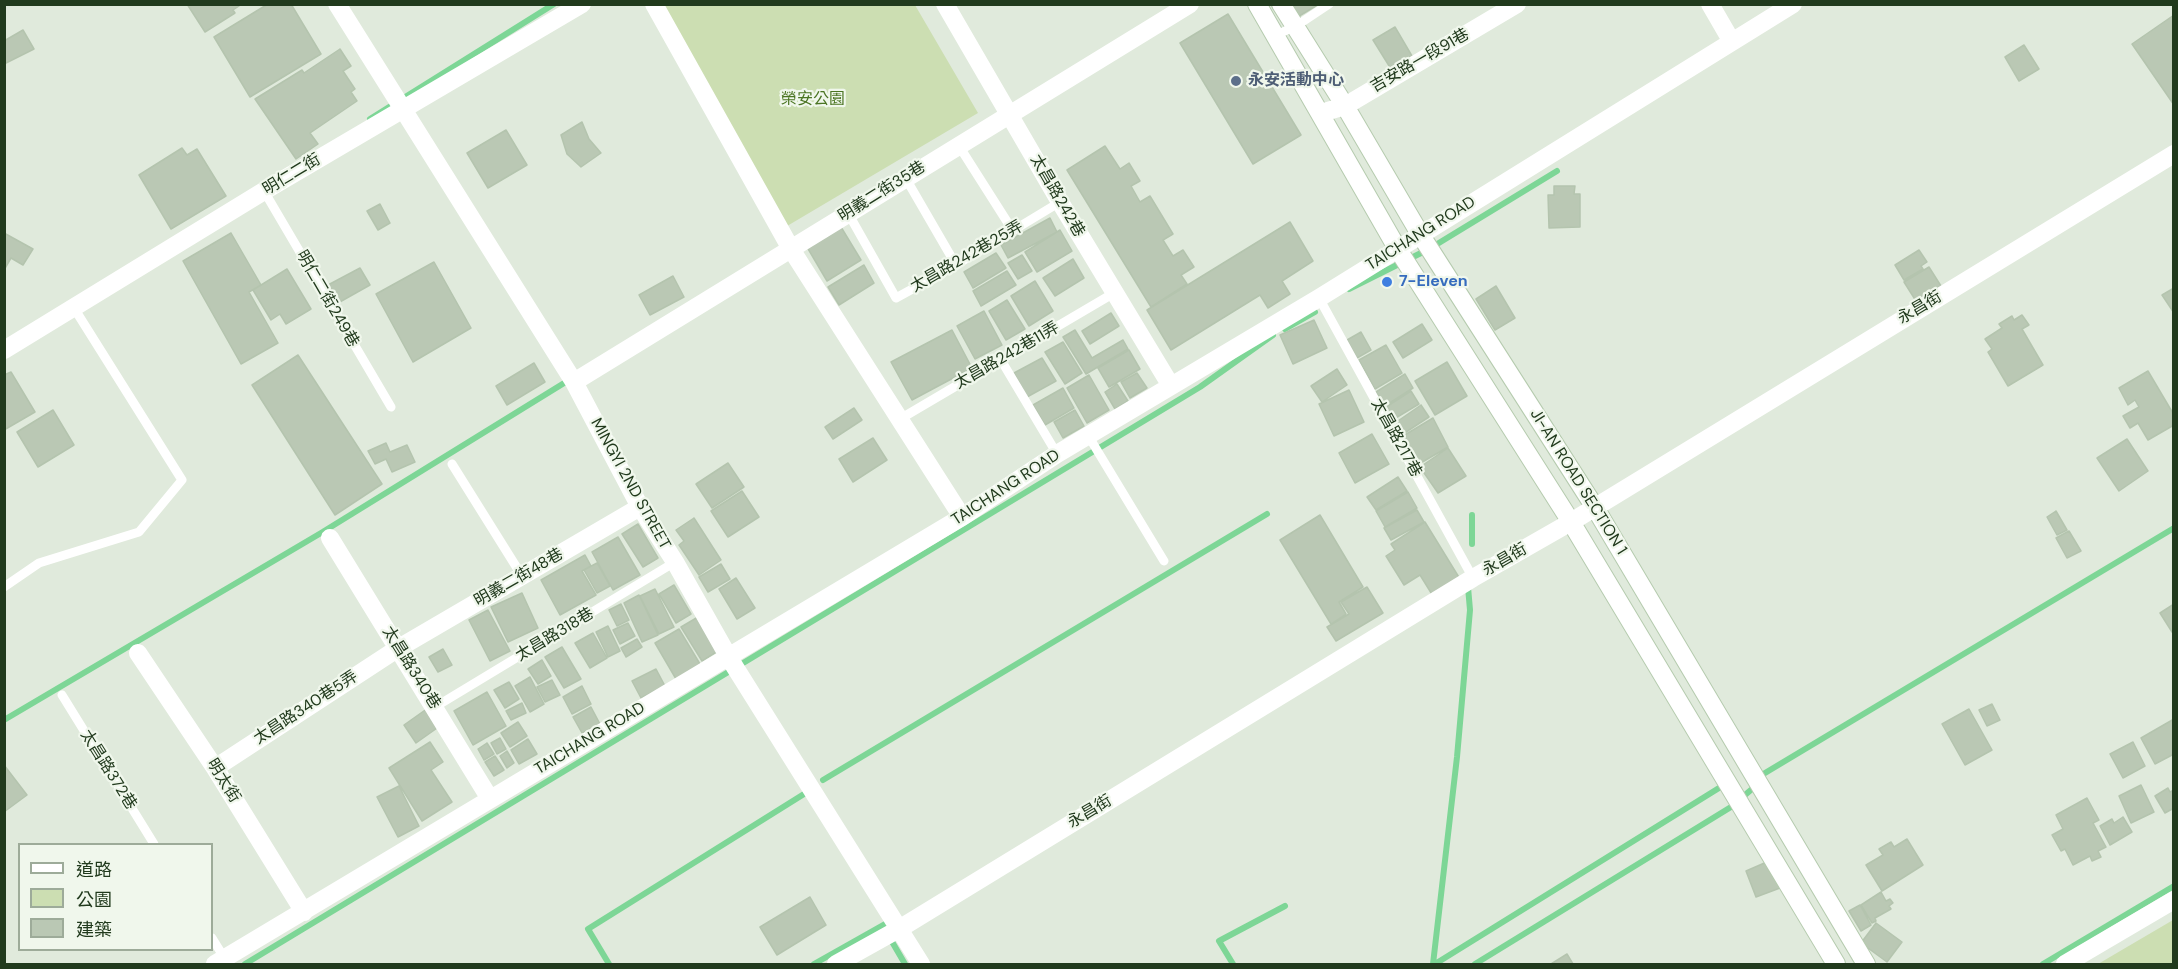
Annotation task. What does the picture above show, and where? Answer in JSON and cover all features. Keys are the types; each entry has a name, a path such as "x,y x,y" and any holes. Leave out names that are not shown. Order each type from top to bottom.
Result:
{"street":[{"name":"MINGYI 2ND STREET","path":"337,4 574,382 640,507 675,562 728,656 921,964"},
{"name":"明仁二街","path":"4,350 264,191 582,4"},
{"path":"654,4 791,249 962,517"},
{"name":"太昌路242巷","path":"945,4 1059,202 1171,386"},
{"name":"明義二街35巷","path":"574,382 1190,4"},
{"name":"JI-AN ROAD SECTION 1","path":"1257,4 1397,248 1572,522 1836,964"},
{"name":"JI-AN ROAD SECTION 1","path":"1281,4 1345,105 1420,234 1594,506 1866,964"},
{"name":"吉安路一段91巷","path":"1321,113 1345,105 1517,4"},
{"path":"1710,4 1732,42"},
{"name":"TAICHANG ROAD","path":"220,962 962,517 1057,454 1319,298 1793,4"},
{"name":"永昌街","path":"836,964 899,929 1473,578 1572,522 1594,506 2174,154"},
{"name":"明義二街48巷","path":"397,648 640,507"},
{"name":"太昌路340巷","path":"330,538 490,799"},
{"name":"太昌路340巷5弄","path":"215,768 397,648"},
{"name":"明太街","path":"138,653 215,768 304,912"},
{"path":"2065,964 2174,900"}],"lane":[{"path":"1276,35 1296,26 1329,4"},
{"path":"959,146 1013,231"},
{"path":"905,177 956,266"},
{"name":"明仁二街249巷","path":"264,191 391,407"},
{"name":"太昌路242巷25弄","path":"848,213 896,298 956,266 1059,202"},
{"name":"太昌路242巷11弄","path":"900,419 1114,293"},
{"name":"太昌路217巷","path":"1319,298 1473,578"},
{"path":"4,588 39,563 140,532 182,480 74,308"},
{"path":"1001,360 1057,454"},
{"path":"1089,437 1164,561"},
{"path":"452,464 522,576"},
{"name":"太昌路318巷","path":"435,707 675,562"},
{"name":"太昌路372巷","path":"62,695 153,843"},
{"path":"213,941 220,962"}],"green space":[{"name":"榮安公園","path":"650,5 915,5 978,113 777,232"},
{"path":"2173,920 2173,964 2098,964"}],"building":[{"path":"187,4 242,4 233,10 235,13 205,32"},
{"path":"268,4 291,4 321,54 250,97 214,37"},
{"path":"1288,4 1319,4 1296,18"},
{"name":"永安活動中心","path":"1228,14 1301,135 1253,164 1180,43"},
{"path":"2174,15 2174,105 2132,44"},
{"path":"1395,27 1412,56 1391,69 1373,40"},
{"path":"23,30 34,49 4,64 4,41"},
{"path":"2024,45 2039,69 2019,81 2005,57"},
{"path":"340,49 351,66 343,71 355,89 351,92 357,101 310,133 318,144 296,159 255,99 302,70 304,73"},
{"path":"582,122 589,139 601,153 581,167 567,154 561,135"},
{"path":"506,130 527,165 488,188 467,153"},
{"path":"1105,146 1120,169 1129,163 1140,181 1131,186 1140,202 1150,196 1173,234 1163,240 1173,256 1183,250 1194,267 1181,275 1187,284 1151,307 1067,170"},
{"path":"182,148 187,155 197,149 226,196 171,229 139,175"},
{"path":"1554,186 1575,186 1574,194 1580,194 1580,227 1549,228 1548,195 1554,195"},
{"path":"380,204 390,223 378,230 367,211"},
{"path":"1050,218 1057,232 1008,258 1001,245"},
{"path":"1290,222 1313,261 1282,281 1290,294 1268,308 1260,295 1171,350 1147,310"},
{"path":"841,227 861,260 827,281 807,247"},
{"path":"1060,230 1072,251 1037,272 1025,252"},
{"path":"4,233 33,249 23,265 11,258 4,270"},
{"path":"231,233 261,285 249,292 278,343 241,364 183,261"},
{"path":"1919,250 1927,262 1921,266 1923,269 1904,280 1895,265"},
{"path":"996,253 1006,268 973,288 964,272"},
{"path":"1022,255 1032,271 1018,279 1008,263"},
{"path":"1073,259 1084,278 1055,296 1043,278"},
{"path":"434,262 471,328 413,362 376,294"},
{"path":"864,265 874,283 839,305 828,287"},
{"path":"1929,267 1941,286 1916,301 1904,282"},
{"path":"360,268 370,285 338,303 328,285"},
{"path":"287,269 311,309 286,324 280,314 271,320 253,290"},
{"path":"1007,271 1016,285 981,306 973,291"},
{"path":"673,276 684,297 650,315 639,295"},
{"path":"1035,281 1053,311 1029,326 1011,296"},
{"path":"1496,286 1515,318 1495,330 1476,299"},
{"path":"2174,288 2174,313 2162,295"},
{"path":"1007,300 1025,329 1006,340 989,311"},
{"path":"984,311 1002,345 975,359 957,326"},
{"path":"1111,313 1119,326 1090,344 1082,331"},
{"path":"2022,315 2029,325 2022,329 2043,365 2008,386 1988,352 1992,349 1985,339 2002,328 1999,324 2012,316 2014,320"},
{"path":"1314,320 1327,348 1293,364 1280,335"},
{"path":"1422,324 1432,340 1403,358 1393,342"},
{"path":"952,330 972,368 912,400 891,362"},
{"path":"1075,330 1092,358 1123,340 1128,349 1086,374 1063,337"},
{"path":"1361,332 1371,350 1357,358 1347,340"},
{"path":"1063,342 1082,373 1065,384 1045,352"},
{"path":"1386,345 1402,373 1375,389 1359,360"},
{"path":"1129,350 1140,369 1109,387 1098,368"},
{"path":"298,355 382,484 335,515 252,385"},
{"path":"1042,358 1056,381 1027,397 1014,373"},
{"path":"1447,362 1467,396 1435,415 1415,381"},
{"path":"534,363 545,382 507,405 496,386"},
{"path":"1337,369 1347,385 1322,402 1311,386"},
{"path":"2148,371 2174,415 2174,425 2148,440 2138,423 2130,428 2123,416 2139,407 2135,400 2128,405 2119,388"},
{"path":"11,372 35,412 4,430 4,375"},
{"path":"1137,373 1147,388 1130,398 1121,382"},
{"path":"1405,374 1413,388 1385,406 1376,392"},
{"path":"1089,375 1109,410 1087,423 1067,388"},
{"path":"1117,384 1128,401 1115,409 1105,392"},
{"path":"1063,388 1074,408 1045,425 1033,405"},
{"path":"1349,390 1364,422 1334,436 1319,404"},
{"path":"1411,391 1419,404 1394,419 1386,407"},
{"path":"1421,405 1429,417 1403,434 1395,423"},
{"path":"854,408 862,420 833,439 825,427"},
{"path":"53,410 74,445 38,467 17,432"},
{"path":"1075,410 1084,426 1063,438 1054,422"},
{"path":"1433,418 1448,447 1419,464 1403,436"},
{"path":"1372,434 1389,464 1355,483 1339,453"},
{"path":"873,438 887,460 853,482 839,459"},
{"path":"2127,439 2148,471 2119,491 2097,458"},
{"path":"386,443 390,452 407,445 415,462 392,472 386,459 375,464 368,451"},
{"path":"1448,448 1466,476 1438,493 1420,467"},
{"path":"728,463 744,487 712,508 696,484"},
{"path":"1398,477 1407,491 1376,510 1367,497"},
{"path":"742,491 759,517 728,537 711,511"},
{"path":"1408,492 1417,508 1385,527 1376,511"},
{"path":"1417,510 1424,522 1391,540 1384,528"},
{"path":"2056,511 2067,530 2057,535 2047,517"},
{"path":"1320,515 1363,587 1339,602 1346,614 1331,624 1280,540"},
{"path":"694,518 721,560 699,575 679,545 684,541 676,530"},
{"path":"1425,522 1460,579 1433,596 1420,575 1404,585 1386,556 1395,550 1391,544"},
{"path":"638,524 658,558 643,567 622,534"},
{"path":"2069,531 2081,551 2067,558 2056,538"},
{"path":"618,537 640,575 613,590 592,552"},
{"path":"585,555 591,566 582,571 596,595 560,615 541,580"},
{"path":"597,563 610,586 597,593 584,570"},
{"path":"721,564 730,579 708,592 699,577"},
{"path":"736,578 755,608 737,619 719,589"},
{"path":"674,585 691,614 676,623 659,594"},
{"path":"1367,587 1383,613 1336,641 1327,627 1349,614 1341,602"},
{"path":"655,589 674,627 659,634 640,596"},
{"path":"522,593 538,628 508,642 491,607"},
{"path":"639,595 658,635 642,642 624,603"},
{"path":"621,604 629,620 617,626 609,610"},
{"path":"2174,604 2174,631 2172,632 2160,613"},
{"path":"488,610 510,651 490,661 469,620"},
{"path":"698,617 718,651 702,661 681,627"},
{"path":"628,623 635,636 620,644 613,630"},
{"path":"608,626 620,651 608,657 596,632"},
{"path":"679,629 700,664 676,679 655,643"},
{"path":"593,633 607,658 590,668 575,643"},
{"path":"637,639 642,647 626,657 621,648"},
{"path":"562,647 581,679 564,688 545,657"},
{"path":"443,649 452,665 438,672 429,657"},
{"path":"542,660 551,676 538,684 528,669"},
{"path":"656,669 665,686 641,698 632,681"},
{"path":"530,677 544,704 530,712 515,686"},
{"path":"552,680 560,695 545,702 537,687"},
{"path":"509,682 519,699 505,708 494,690"},
{"path":"582,686 591,704 572,714 563,697"},
{"path":"487,692 506,726 473,745 454,711"},
{"path":"522,703 526,713 511,720 506,711"},
{"path":"1992,704 2000,720 1987,726 1979,710"},
{"path":"591,707 600,724 582,733 573,717"},
{"path":"428,708 440,726 416,743 404,725"},
{"path":"1969,709 1992,750 1965,765 1942,724"},
{"path":"2174,719 2174,754 2155,764 2141,738"},
{"path":"518,722 527,736 510,747 501,733"},
{"path":"500,738 506,749 497,754 491,743"},
{"path":"528,739 537,754 519,764 511,750"},
{"path":"430,742 443,762 431,770 452,802 422,821 389,768"},
{"path":"2133,742 2145,766 2123,778 2110,754"},
{"path":"487,743 494,754 484,760 478,749"},
{"path":"507,751 514,763 507,768 500,756"},
{"path":"495,756 504,770 494,776 485,762"},
{"path":"4,765 27,795 4,812"},
{"path":"2141,785 2154,812 2131,823 2119,796"},
{"path":"399,786 419,826 398,837 377,797"},
{"path":"2168,788 2170,792 2174,790 2174,808 2165,813 2155,796"},
{"path":"2087,798 2099,820 2093,823 2106,847 2098,851 2101,857 2092,861 2090,856 2073,865 2065,849 2061,851 2052,835 2063,829 2056,815"},
{"path":"2123,817 2132,832 2110,845 2100,826 2112,819 2114,823"},
{"path":"1907,839 1923,865 1882,891 1866,865 1883,855 1879,849 1891,842 1894,847"},
{"path":"1769,861 1780,888 1756,897 1746,871"},
{"path":"1881,892 1886,901 1890,899 1893,903 1889,906 1891,909 1875,918 1876,921 1872,923 1861,905"},
{"path":"810,897 826,925 777,955 760,927"},
{"path":"1860,905 1871,925 1861,931 1849,911"},
{"path":"1876,923 1902,942 1887,962 1861,943"},
{"path":"1567,954 1573,964 1551,964"}],"waterway":[{"path":"370,119 554,4"},
{"path":"1349,289 1429,249 1557,171"},
{"path":"1285,329 1315,312"},
{"path":"245,964 1200,387 1273,335"},
{"path":"4,720 321,533 569,380"},
{"path":"823,780 1267,514"},
{"path":"1472,515 1472,544"},
{"path":"1475,964 1731,807 1759,783 1760,776 2174,528"},
{"path":"1433,964 1457,757 1470,610 1468,587"},
{"path":"1435,964 1719,788"},
{"path":"609,964 588,929 804,794"},
{"path":"2043,964 2174,886"},
{"path":"1233,964 1219,941 1285,906"},
{"path":"814,964 885,924"},
{"path":"891,940 905,964"}],"place":[{"name":"永安活動中心","path":"1236,81"},
{"name":"7-Eleven","path":"1387,282"}]}
